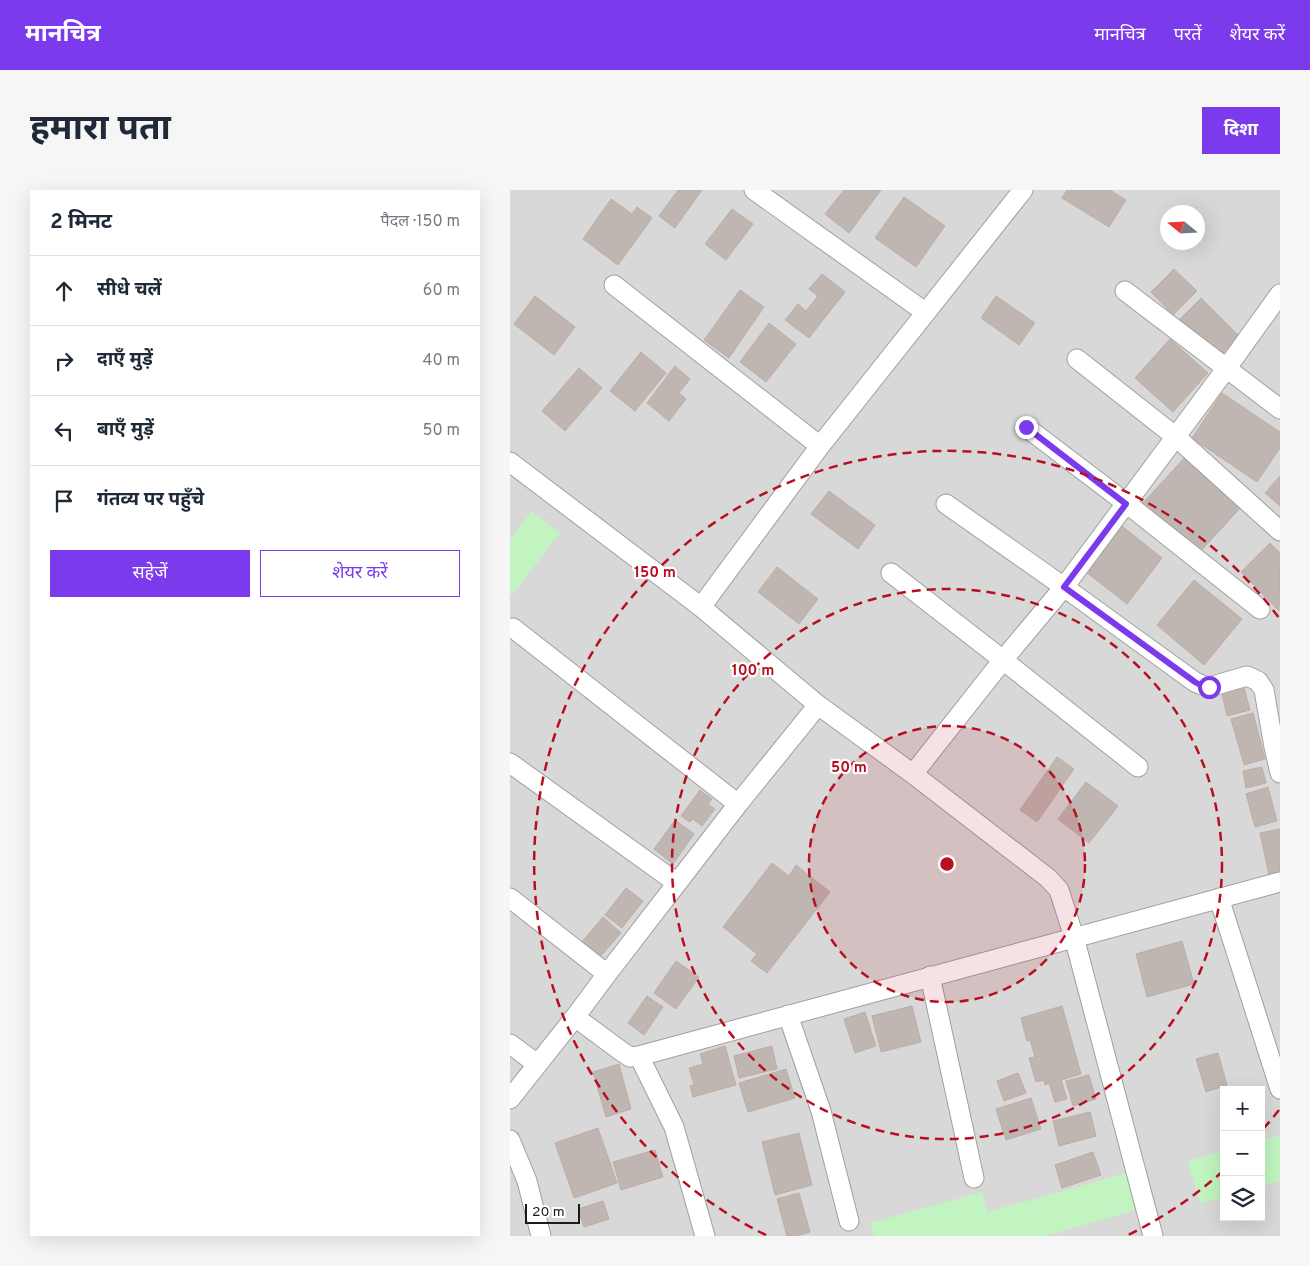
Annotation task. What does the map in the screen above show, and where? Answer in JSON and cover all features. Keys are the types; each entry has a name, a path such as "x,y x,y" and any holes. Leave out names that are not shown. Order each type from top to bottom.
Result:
{"street":[{"path":"754,190 925,312"},
{"path":"701,607 820,446 1023,190"},
{"path":"614,285 820,446"},
{"path":"1124,291 1280,409"},
{"path":"913,774 1003,660 1064,587 1280,294"},
{"path":"1077,360 1176,437 1280,531"},
{"path":"1026,427 1260,609"},
{"path":"510,462 701,607 818,705 913,774 1048,878 1059,890 1074,937 1153,1236"},
{"path":"946,504 1202,686 1216,686 1247,676 1258,681 1264,690 1280,773"},
{"path":"891,574 1138,767"},
{"path":"513,628 738,804"},
{"path":"510,1099 738,804 818,705"},
{"path":"510,763 677,883"},
{"path":"575,1017 630,1057 639,1056 1280,882"},
{"path":"510,898 606,974"},
{"path":"1219,898 1280,1089"},
{"path":"930,976 974,1178"},
{"path":"788,1015 820,1111 849,1221"},
{"path":"510,1044 537,1064"},
{"path":"639,1056 674,1127 705,1236"},
{"path":"510,1140 527,1181 541,1236"}],"shaded area":[{"path":"510,190 1280,190 1280,1236 510,1236"}],"green space":[{"path":"532,511 560,533 510,598 510,539"},
{"path":"1280,1135 1280,1181 1265,1185 1265,1176 1265,1140"},
{"path":"1220,1152 1220,1198 1200,1203 1188,1161"},
{"path":"1130,1172 1140,1209 1044,1236 874,1236 870,1223 982,1192 987,1212"}],"building":[{"path":"678,190 702,190 675,228 659,216"},
{"path":"844,190 881,190 849,233 825,214"},
{"path":"1067,190 1110,190 1126,200 1109,227 1062,198"},
{"path":"904,197 945,226 916,267 875,238"},
{"path":"611,199 632,214 637,207 652,218 618,265 583,239"},
{"path":"732,209 753,224 726,260 705,244"},
{"path":"1174,269 1197,291 1173,315 1151,292"},
{"path":"822,274 845,292 809,338 785,320 798,304 806,311 818,296 809,289"},
{"path":"740,290 764,307 729,358 704,340"},
{"path":"535,296 575,327 554,355 514,324"},
{"path":"996,296 1035,323 1019,345 981,318"},
{"path":"1201,298 1239,336 1217,359 1178,321"},
{"path":"769,323 796,344 766,382 740,362"},
{"path":"1170,339 1208,373 1173,412 1135,378"},
{"path":"641,352 666,373 635,411 610,391"},
{"path":"675,366 690,379 679,393 686,399 669,421 647,403"},
{"path":"579,368 602,388 565,431 542,411"},
{"path":"1222,393 1280,432 1280,448 1257,482 1192,438"},
{"path":"1187,455 1243,505 1199,553 1143,503"},
{"path":"1280,476 1280,506 1265,493"},
{"path":"829,491 875,525 858,549 811,514"},
{"path":"1122,526 1162,558 1127,604 1086,572"},
{"path":"1270,543 1280,553 1279,611 1241,572"},
{"path":"777,567 818,599 799,624 758,592"},
{"path":"1194,580 1242,619 1204,665 1157,625"},
{"path":"1243,684 1250,710 1227,716 1221,689"},
{"path":"1253,713 1265,759 1244,765 1231,719"},
{"path":"1057,757 1074,769 1037,822 1020,810"},
{"path":"1262,767 1266,783 1246,788 1243,771"},
{"path":"1086,782 1118,806 1089,843 1058,819"},
{"path":"1268,787 1277,821 1255,827 1246,794"},
{"path":"700,790 712,799 708,804 715,809 702,826 693,819 690,822 681,816"},
{"path":"675,820 694,834 673,864 654,849"},
{"path":"1280,829 1280,872 1269,875 1260,833"},
{"path":"772,863 789,876 796,865 830,892 767,973 751,961 757,954 723,927"},
{"path":"626,888 643,901 622,928 605,915"},
{"path":"603,917 621,933 598,959 581,943"},
{"path":"1182,941 1194,984 1147,997 1136,954"},
{"path":"676,961 699,977 676,1009 654,993"},
{"path":"647,996 663,1007 644,1035 628,1023"},
{"path":"912,1006 921,1042 881,1052 872,1016"},
{"path":"1062,1006 1081,1074 1061,1080 1067,1099 1055,1102 1049,1083 1045,1085 1044,1080 1036,1082 1029,1058 1035,1057 1030,1040 1027,1041 1021,1018"},
{"path":"865,1012 876,1046 855,1053 844,1019"},
{"path":"725,1046 736,1085 693,1097 690,1086 694,1085 689,1068 703,1064 700,1054"},
{"path":"772,1046 777,1069 739,1078 734,1056"},
{"path":"1218,1053 1227,1085 1206,1092 1196,1059"},
{"path":"619,1064 631,1109 606,1117 593,1072"},
{"path":"786,1069 795,1098 748,1112 739,1083"},
{"path":"1018,1073 1026,1093 1004,1101 997,1081"},
{"path":"1089,1075 1096,1099 1073,1106 1066,1081"},
{"path":"1031,1098 1041,1129 1006,1140 996,1109"},
{"path":"1090,1112 1096,1136 1059,1146 1053,1121"},
{"path":"598,1128 617,1183 574,1198 555,1143"},
{"path":"799,1133 812,1185 775,1195 762,1142"},
{"path":"655,1150 663,1177 621,1190 613,1162"},
{"path":"1093,1152 1101,1175 1062,1188 1055,1165"},
{"path":"799,1193 810,1232 797,1236 787,1236 777,1199"},
{"path":"603,1201 609,1219 584,1227 578,1209"}],"route":[{"path":"1026,427 1126,504 1064,587 1195,682 1209,687"}]}
